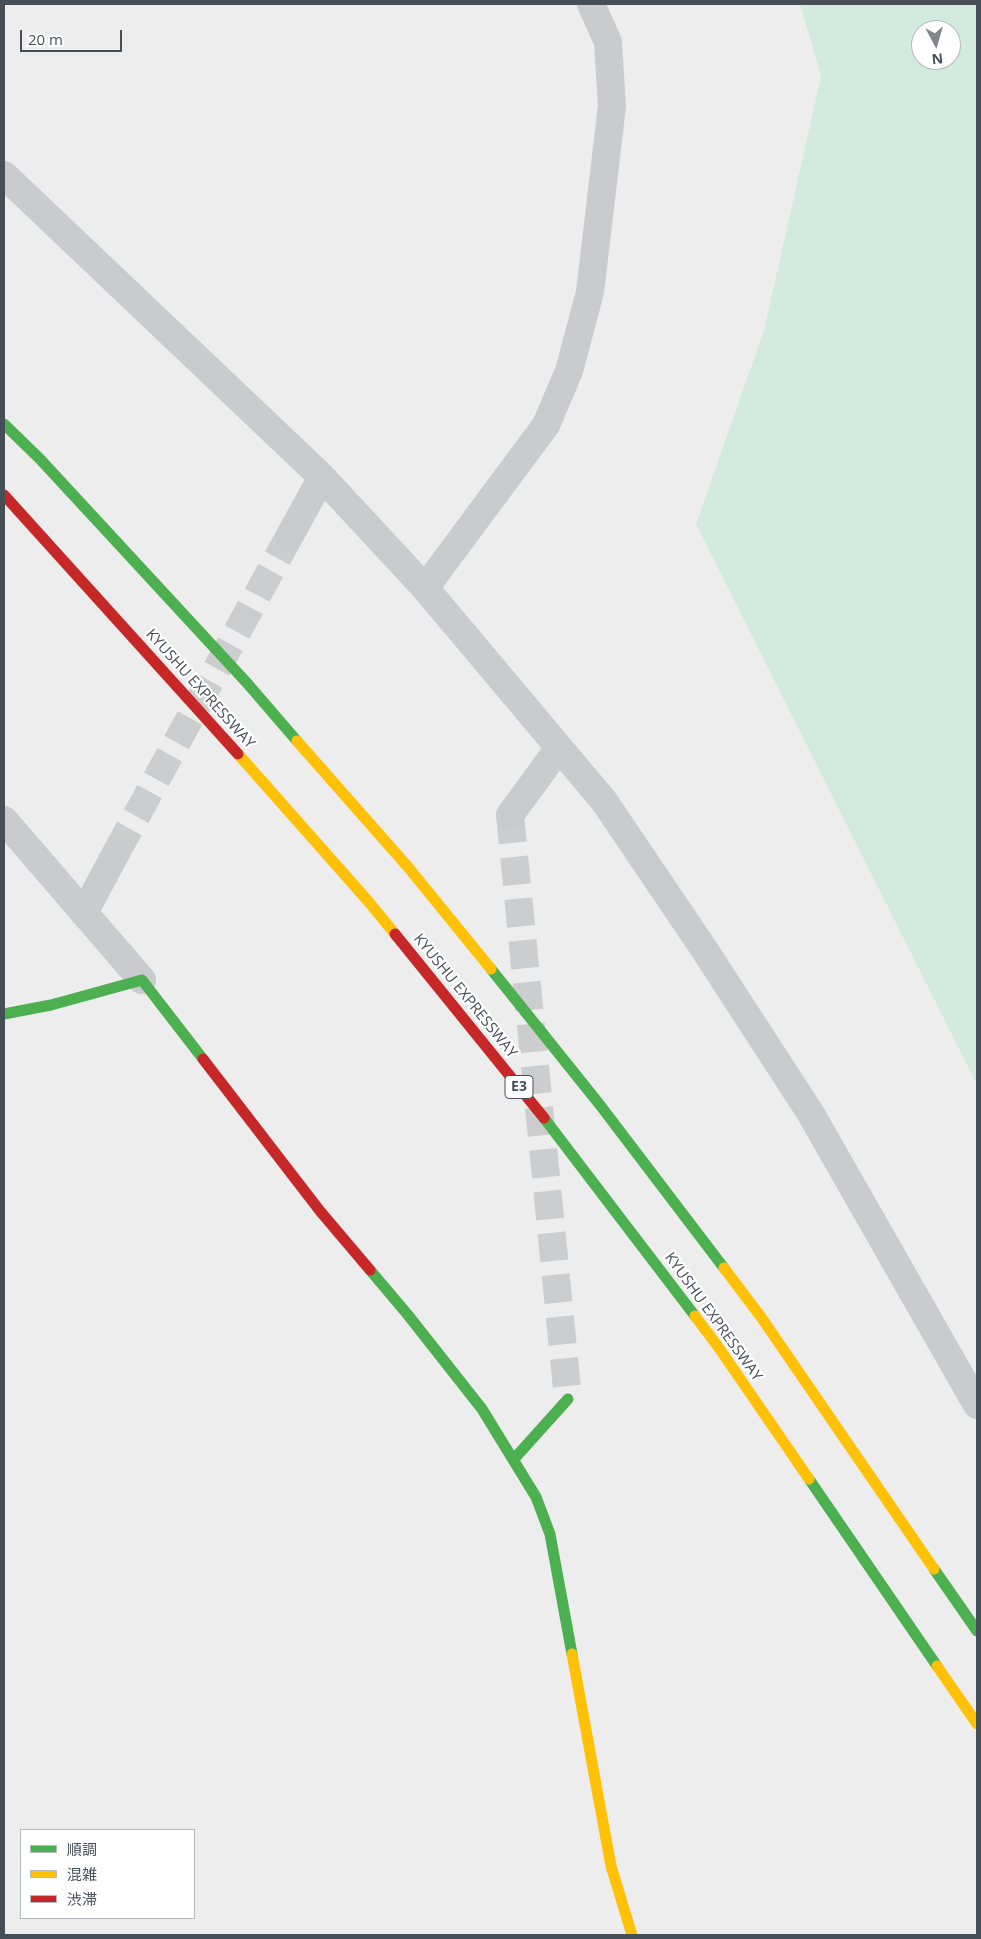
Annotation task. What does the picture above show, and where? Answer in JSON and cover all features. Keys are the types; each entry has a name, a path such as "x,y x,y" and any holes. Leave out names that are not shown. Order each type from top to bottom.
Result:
{"main road":[{"path":"4,424 40,458 247,683 408,867 588,1090 762,1317 977,1631"},
{"name":"KYUSHU EXPRESSWAY","path":"4,495 368,900 561,1139 719,1348 977,1724"},
{"path":"4,1014 51,1005 142,980 320,1211 408,1315 482,1410 536,1497 550,1534 611,1866 632,1935"},
{"path":"514,1459 568,1399"}],"street":[{"path":"425,588 546,425 569,371 590,292 612,106 608,42 591,4"},
{"path":"4,176 322,477 425,588 604,802 704,948 811,1114 977,1405"},
{"path":"289,537 322,477"},
{"path":"510,815 559,748"},
{"path":"4,820 142,980"},
{"path":"84,913 116,853"}],"green space":[{"path":"800,4 977,4 977,1085 696,524 764,330 821,76"}],"tunnel":[{"path":"116,853 289,537"},
{"path":"510,815 568,1399"}],"traffic: fast":[{"path":"4,424 40,459 247,683 297,741"},
{"path":"491,969 600,1105 724,1268"},
{"path":"4,1014 51,1005 142,980 203,1059"},
{"path":"544,1118 695,1316"},
{"path":"370,1270 482,1409 536,1497 550,1534 572,1654"},
{"path":"514,1459 568,1399"},
{"path":"809,1479 937,1666"},
{"path":"934,1569 977,1631"}],"traffic: slow":[{"path":"297,741 408,867 491,969"},
{"path":"238,754 395,934"},
{"path":"724,1268 761,1317 934,1569"},
{"path":"695,1316 809,1479"},
{"path":"572,1654 611,1866 632,1935"},
{"path":"937,1666 977,1724"}],"traffic: jam":[{"path":"4,495 238,754"},
{"path":"395,934 544,1118"},
{"path":"203,1059 320,1211 370,1270"}]}
